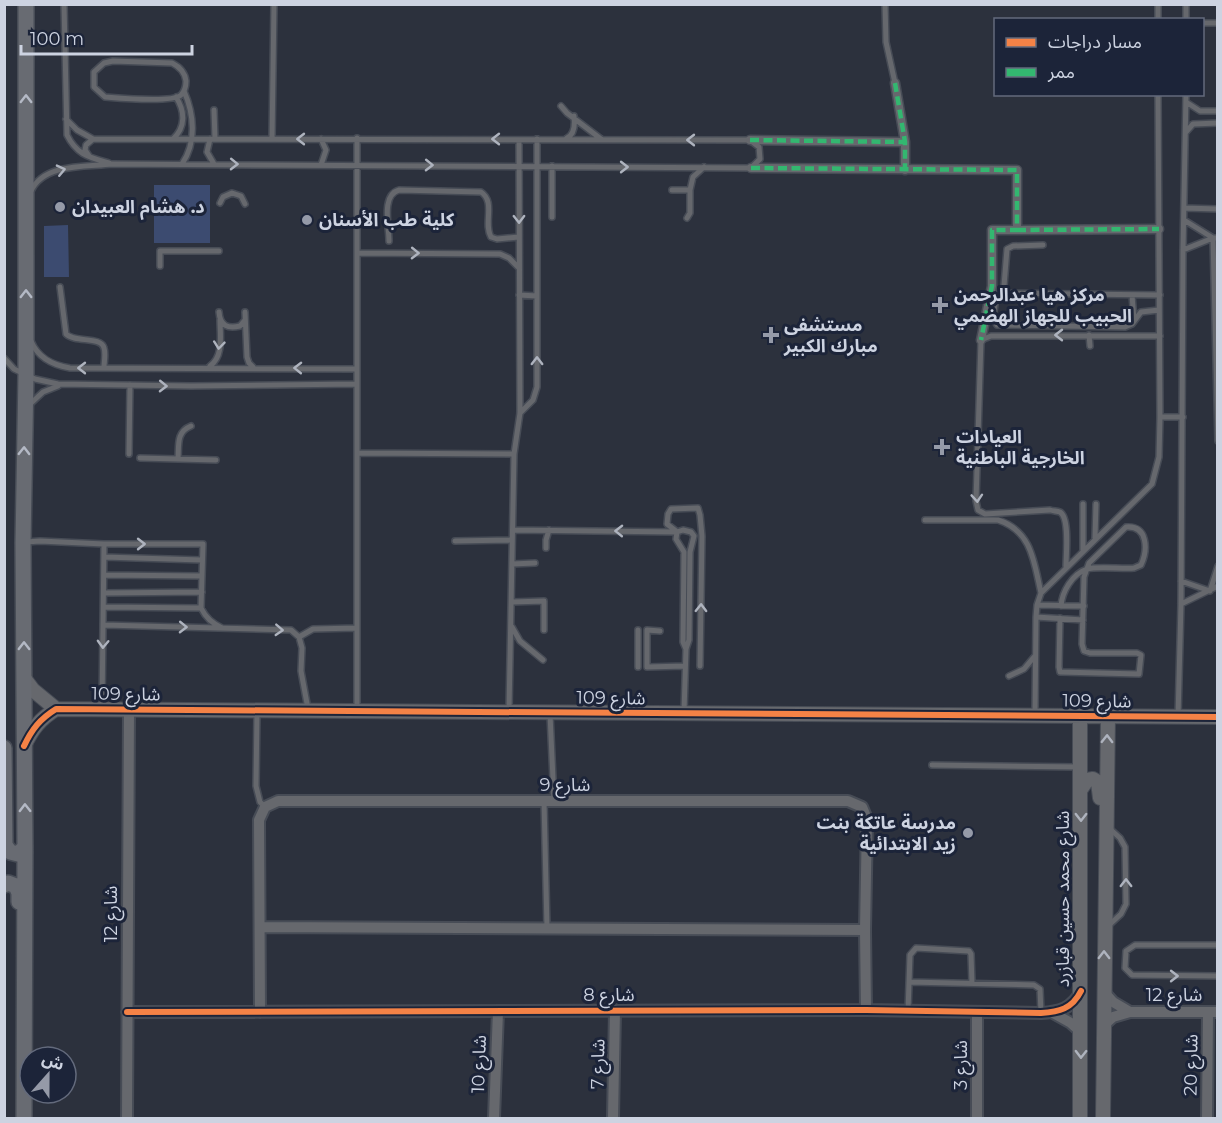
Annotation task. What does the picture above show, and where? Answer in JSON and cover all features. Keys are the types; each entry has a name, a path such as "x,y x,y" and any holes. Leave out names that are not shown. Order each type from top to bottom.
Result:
{"main road":[{"path":"24,1119 26,847 23,543 26,374 26,4"},
{"path":"4,748 5,845 10,852 18,854 26,847"},
{"path":"4,885 8,883 16,886 20,893 16,971 25,1012"}],"street":[{"path":"895,83 905,142 905,170"},
{"path":"750,140 905,142"},
{"path":"752,168 1017,170 1017,230"},
{"path":"981,340 992,286 992,230 1159,230"},
{"path":"24,678 33,690 56,709 42,718 31,731 24,746"},
{"name":"شارع 109","path":"56,709 1218,717"},
{"name":"شارع 12","path":"127,1119 129,710"},
{"name":"شارع محمد حسين قبازرد","path":"1080,716 1080,1119"},
{"path":"1103,1119 1108,716"},
{"path":"1081,789 1087,780 1093,779 1100,787 1099,858 1104,899"},
{"name":"شارع 9","path":"265,807 278,801 848,801 862,807 867,819 866,1010"},
{"path":"260,1012 259,820 265,807"},
{"path":"260,927 865,930"},
{"path":"1053,1013 1067,1008 1078,998 1081,991"},
{"name":"شارع 12","path":"1104,992 1113,1002 1130,1012"},
{"name":"شارع 7","path":"613,1119 615,1010"},
{"name":"شارع 8","path":"127,1012 866,1010 1053,1013"},
{"name":"شارع 10","path":"494,1119 498,1011"},
{"name":"شارع 3","path":"977,1012 977,1119"},
{"name":"شارع 12","path":"1105,1024 1113,1017 1130,1012 1213,1012"},
{"name":"شارع 20","path":"1207,1119 1213,1012"},
{"path":"1053,1013 1071,1023 1081,1032"}],"lane":[{"path":"64,4 67,135 73,147 91,157 112,164"},
{"path":"272,139 274,4"},
{"path":"885,4 886,42 895,83"},
{"path":"113,61 172,63 184,74 186,85 184,91 176,97 105,97 94,87 94,72 98,66 113,61"},
{"path":"182,164 190,150 191,139 191,110 184,91"},
{"path":"1035,715 1036,617 1041,593 1152,484 1160,457 1158,96"},
{"path":"1178,717 1186,96"},
{"path":"173,139 182,127 183,116 183,110 176,97"},
{"path":"1186,102 1192,108 1200,111 1218,111"},
{"path":"561,105 567,113 574,116 601,140"},
{"path":"214,110 213,139 207,152 214,164"},
{"path":"564,140 573,132 574,116"},
{"path":"26,203 32,188 50,173 61,169 112,164 752,168 760,159 759,147 750,140 93,139 77,130 66,119"},
{"path":"1186,132 1193,124 1218,123"},
{"path":"357,138 357,710"},
{"path":"91,157 87,154 86,145 93,139"},
{"path":"321,139 326,150 321,165"},
{"path":"509,712 514,454 520,413 519,140"},
{"path":"520,413 533,400 537,392 537,140"},
{"path":"552,166 552,217"},
{"path":"687,218 690,213 690,190 693,177 704,167"},
{"path":"389,241 388,199 392,193 399,190 481,192 489,202 491,237 497,239 519,237"},
{"path":"672,190 690,190"},
{"path":"220,203 223,197 231,193 241,196 245,204"},
{"path":"1184,208 1218,209"},
{"path":"1184,220 1215,238"},
{"path":"1183,250 1215,238"},
{"path":"1215,238 1218,441"},
{"path":"1043,245 1009,248 1006,252 1005,282 1003,289 998,293 993,318 999,326 1125,327 1129,326 1141,312 1159,310"},
{"path":"160,266 160,251 219,251"},
{"path":"357,253 500,254 509,258 519,268"},
{"path":"60,287 66,334 74,339 97,341 101,344 104,348 104,368"},
{"path":"998,293 1160,295"},
{"path":"519,295 537,296"},
{"path":"1132,295 1134,321"},
{"path":"209,367 214,364 218,354 219,312"},
{"path":"245,312 247,357 253,367"},
{"path":"220,320 224,326 232,328 240,326 245,320"},
{"path":"26,322 33,346 45,360 70,368 357,369"},
{"path":"1089,335 1090,346"},
{"path":"1066,566 1066,525 1065,518 1060,512 1050,510 985,514 978,510 976,501 981,340 991,336 1160,336"},
{"path":"4,358 10,366 26,374 47,383 63,385 357,384"},
{"path":"25,414 29,405 39,395 63,385"},
{"path":"129,454 130,385"},
{"path":"1160,417 1183,417"},
{"path":"178,459 179,436 182,431 191,426"},
{"path":"357,453 514,454"},
{"path":"1151,457 1160,457"},
{"path":"140,458 216,459"},
{"path":"1083,504 1083,551"},
{"path":"1095,538 1096,504"},
{"path":"677,532 667,524 671,509 698,508 702,536 700,666"},
{"path":"925,520 998,520 1009,523 1020,531 1029,545 1041,593"},
{"path":"1060,618 1060,672 1139,674 1141,655 1084,651 1082,644 1084,577 1086,569 1089,563 1126,527 1134,526 1140,530 1144,536 1141,565 1134,568 1086,569 1071,581 1062,595 1061,606"},
{"path":"513,530 677,532 683,530 691,532 694,536 690,552 689,640 686,649 684,714"},
{"path":"546,548 549,530"},
{"path":"677,532 676,539 684,552 682,642 686,649"},
{"path":"455,541 512,540"},
{"path":"23,543 40,541 104,544 203,544 201,608 212,623 222,628"},
{"path":"102,709 104,544"},
{"path":"104,557 202,560"},
{"path":"512,564 535,563"},
{"path":"1209,591 1218,566"},
{"path":"104,575 202,576"},
{"path":"1181,581 1209,591"},
{"path":"1181,604 1218,586"},
{"path":"104,593 202,592"},
{"path":"512,602 544,601 544,630"},
{"path":"1037,605 1084,606"},
{"path":"104,606 201,608"},
{"path":"1036,617 1083,620"},
{"path":"104,625 291,630 300,637 301,671 308,711"},
{"path":"512,627 530,651 543,660"},
{"path":"300,637 313,629 357,628"},
{"path":"638,630 638,667"},
{"path":"660,631 647,630 647,667 685,666"},
{"path":"1009,676 1024,669 1035,655"},
{"path":"257,710 256,786 260,802 265,807"},
{"path":"547,928 550,712"},
{"path":"932,765 1081,767"},
{"path":"1104,933 1111,921 1124,911 1126,900 1125,847 1120,838 1106,825"},
{"path":"1218,945 1138,944 1128,948 1124,959 1125,968 1132,975 1218,976"},
{"path":"908,1011 910,955 916,948 969,951 972,958 972,983"},
{"path":"909,982 1034,984 1040,989 1041,1013"}],"shaded area":[{"path":"154,185 210,185 210,243 154,243"},
{"path":"68,225 69,277 44,277 44,226"}],"marked path":[{"path":"895,83 905,142 905,170"},
{"path":"750,140 905,142"},
{"path":"751,168 1017,170 1017,230 992,230 992,286 981,340"},
{"path":"1017,230 1159,229"}],"cycle path":[{"path":"24,746 37,725 56,709 1218,717"},
{"path":"127,1012 866,1010 1041,1013 1054,1012 1069,1006 1081,991"}],"place":[{"name":"د. هشام العبيدان","path":"60,207"},
{"name":"كلية طب الأسنان","path":"307,220"},
{"name":"مركز هيا عبدالرحمن الحبيب للجهاز الهضمي","path":"940,305"},
{"name":"مستشفى مبارك الكبير","path":"771,335"},
{"name":"العيادات الخارجية الباطنية","path":"942,447"},
{"name":"مدرسة عاتكة بنت زيد الابتدائية","path":"968,833"}]}
